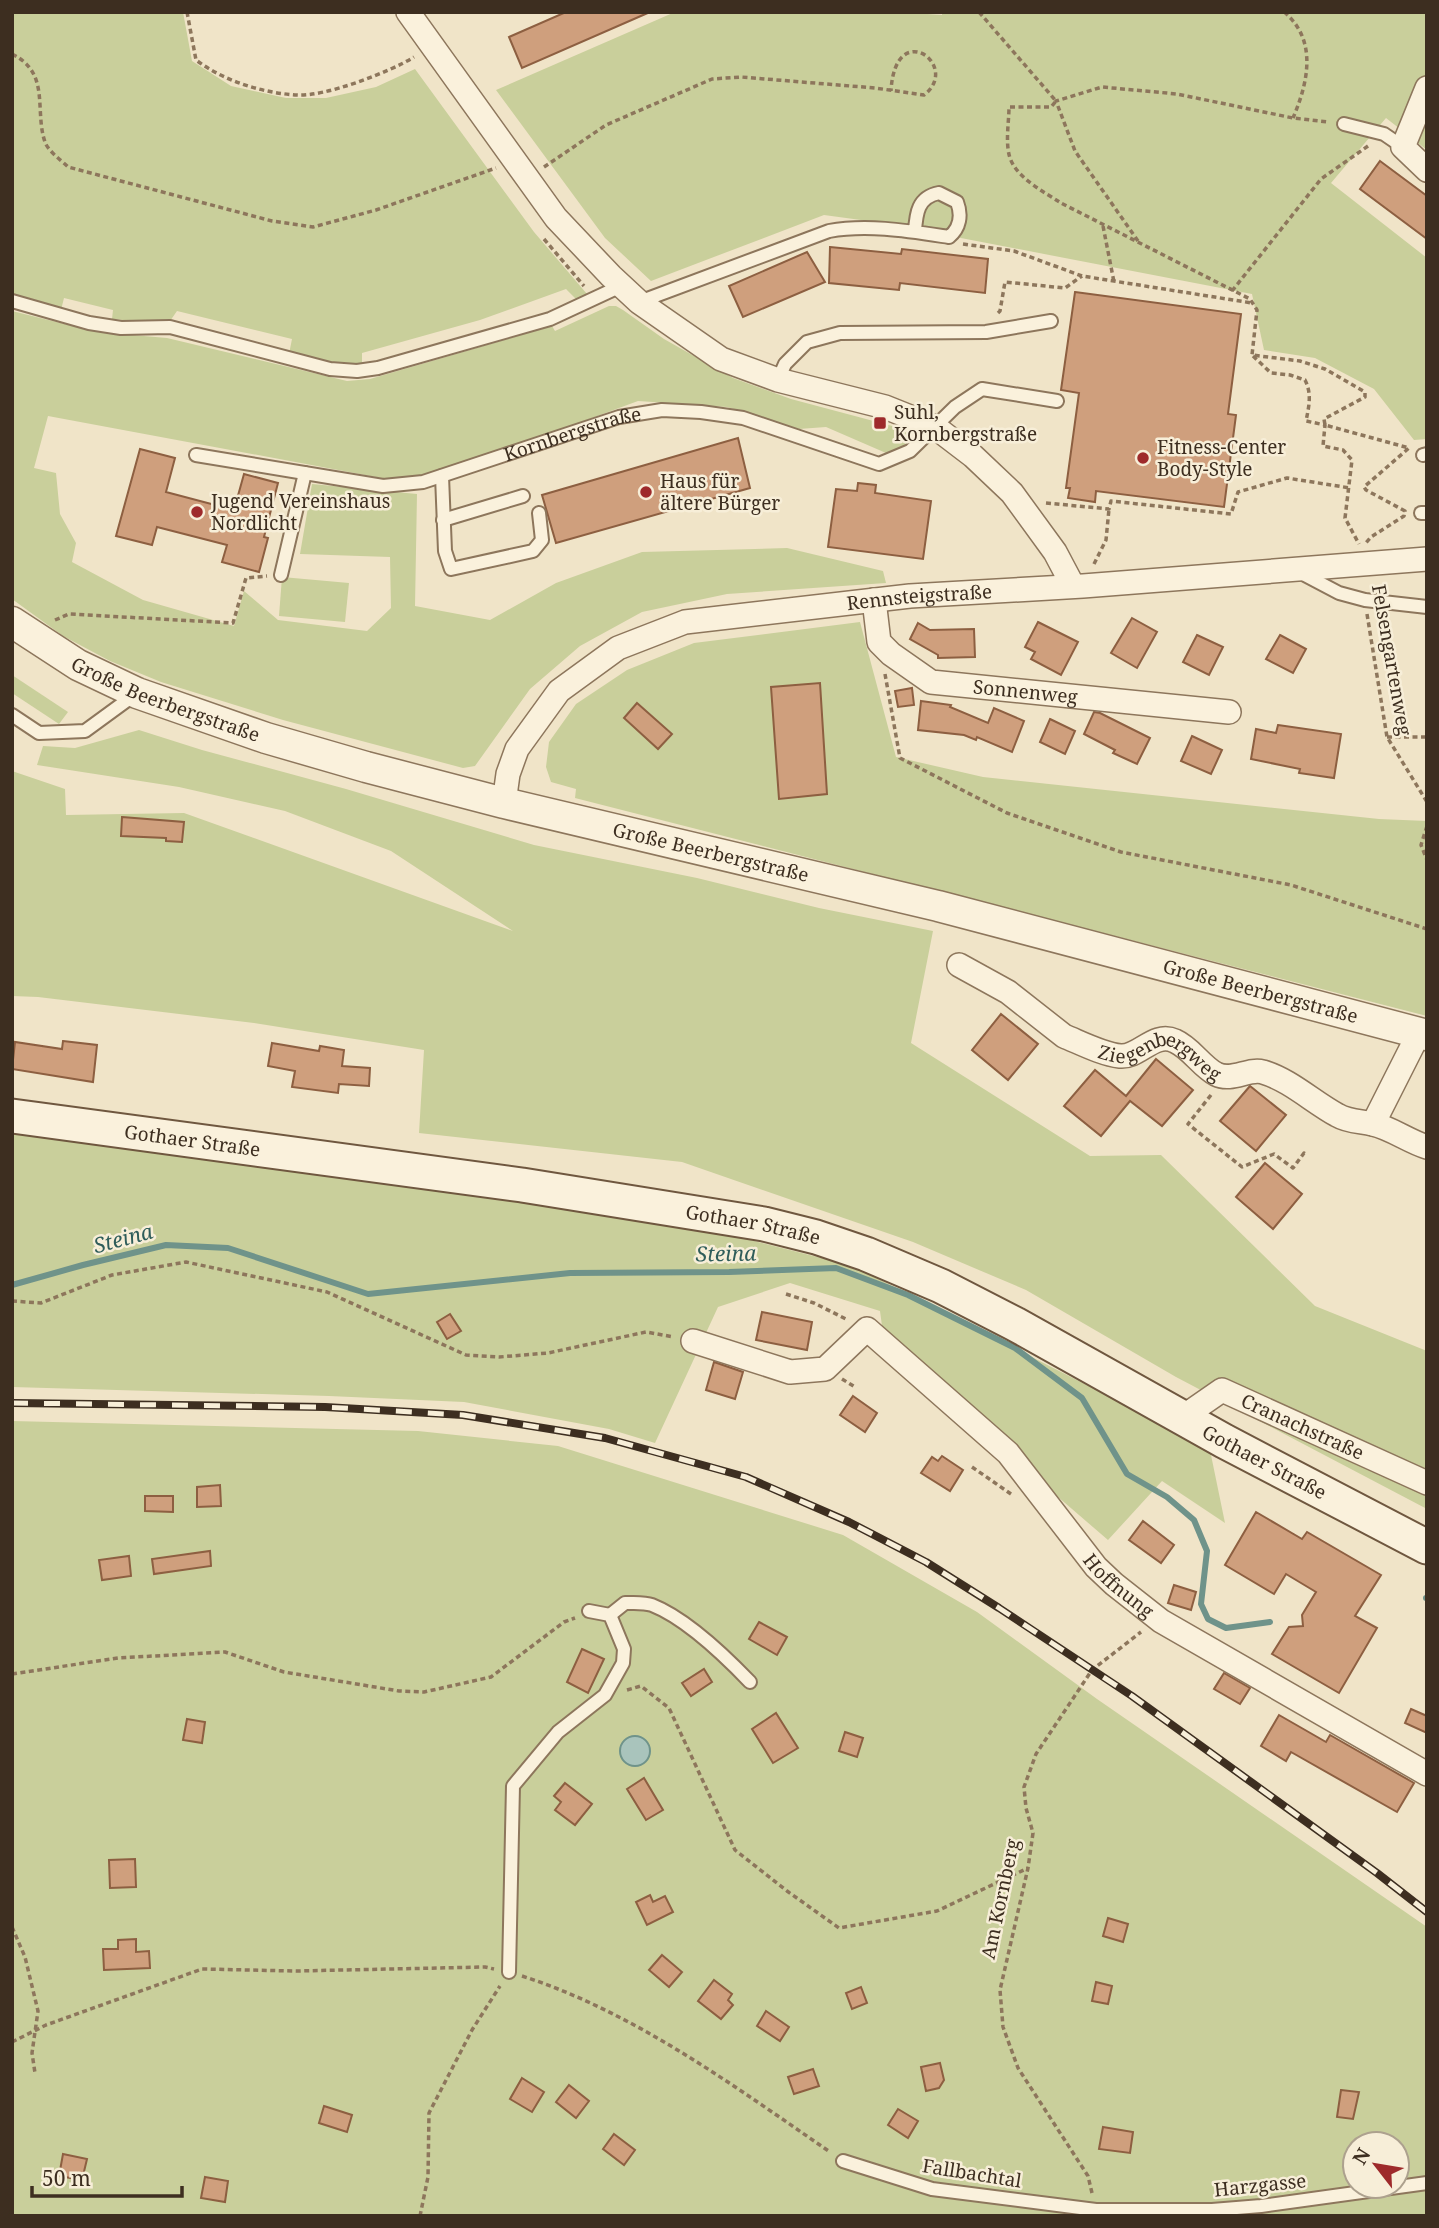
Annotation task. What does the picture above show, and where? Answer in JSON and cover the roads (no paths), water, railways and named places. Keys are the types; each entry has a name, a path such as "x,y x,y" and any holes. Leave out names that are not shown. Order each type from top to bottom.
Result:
{"main road":[{"name":"Gothaer Straße","path":"12,1116 563,1191 764,1224 817,1237 866,1254 941,1286 1427,1547"}],"street":[{"path":"408,12 556,218 639,302 721,359 778,380 885,407 935,427 973,456 1017,500 1055,552 1073,586"},
{"path":"1427,88 1404,147 1427,170"},
{"name":"Rennsteigstraße","path":"504,803 508,774 517,749 559,691 618,648 685,622 874,600 1427,559"},
{"name":"Sonnenweg","path":"874,600 879,642 891,654 931,682 1229,712"},
{"name":"Große Beerbergstraße","path":"20,627 78,665 137,693 266,738 504,803 938,906 1423,1034"},
{"name":"Ziegenbergweg","path":"959,965 1007,992 1064,1036 1119,1056 1127,1055 1155,1041 1170,1039 1216,1074 1225,1077 1261,1071 1350,1121 1373,1124 1427,1147"},
{"path":"1373,1124 1423,1034"},
{"name":"Hoffnung","path":"693,1341 790,1372 825,1369 867,1329 1008,1453 1096,1567 1161,1621 1427,1774"},
{"name":"Cranachstraße","path":"1183,1417 1222,1390 1427,1483"}],"lane":[{"path":"1344,124 1384,134 1404,147"},
{"path":"639,302 829,231 848,228 949,237 956,231 960,209 953,198 939,193 926,197 921,203 915,232"},
{"path":"12,301 89,323 121,328 170,327 330,369 356,371 378,368 550,319 621,286"},
{"path":"778,380 785,364 807,342 840,333 977,332 1051,321"},
{"name":"Kornbergstraße","path":"196,455 383,486 423,482 619,417 662,410 743,418 879,464 910,451 955,407 982,389 1057,401"},
{"path":"281,575 305,473"},
{"path":"442,476 444,551 451,569 533,551 542,540 539,513"},
{"path":"443,520 523,496"},
{"path":"1294,570 1339,593 1365,600 1427,607"},
{"path":"12,715 39,733 85,731 137,693"},
{"path":"589,1611 610,1615 625,1603 650,1604 685,1625 721,1652 750,1682"},
{"path":"509,1972 513,1786 558,1732 605,1695 623,1663 624,1649 610,1615"},
{"name":"Fallbachtal","path":"844,2161 932,2189 1096,2213"},
{"name":"Harzgasse","path":"1096,2213 1261,2206 1427,2183"}],"water":[{"path":"635,1736 641,1737 649,1745 649,1757 641,1765 635,1766 629,1765 621,1757 620,1751 621,1745 629,1737"}],"waterway":[{"name":"Steina","path":"12,1285 166,1245 228,1248 368,1294 570,1273 836,1268 908,1295 1015,1348 1082,1398 1127,1474 1167,1497 1194,1520 1207,1551 1201,1604 1208,1619 1226,1628 1270,1622"}],"railway":[{"path":"12,1403 325,1407 463,1415 605,1438 746,1477 849,1522 926,1562 999,1608 1132,1696 1427,1912"}],"place":[{"name":"Suhl, Kornbergstraße","path":"880,423"},
{"name":"Fitness-Center Body-Style","path":"1143,458"},
{"name":"Haus für ältere Bürger","path":"646,492"},
{"name":"Jugend Vereinshaus Nordlicht","path":"197,512"}]}
